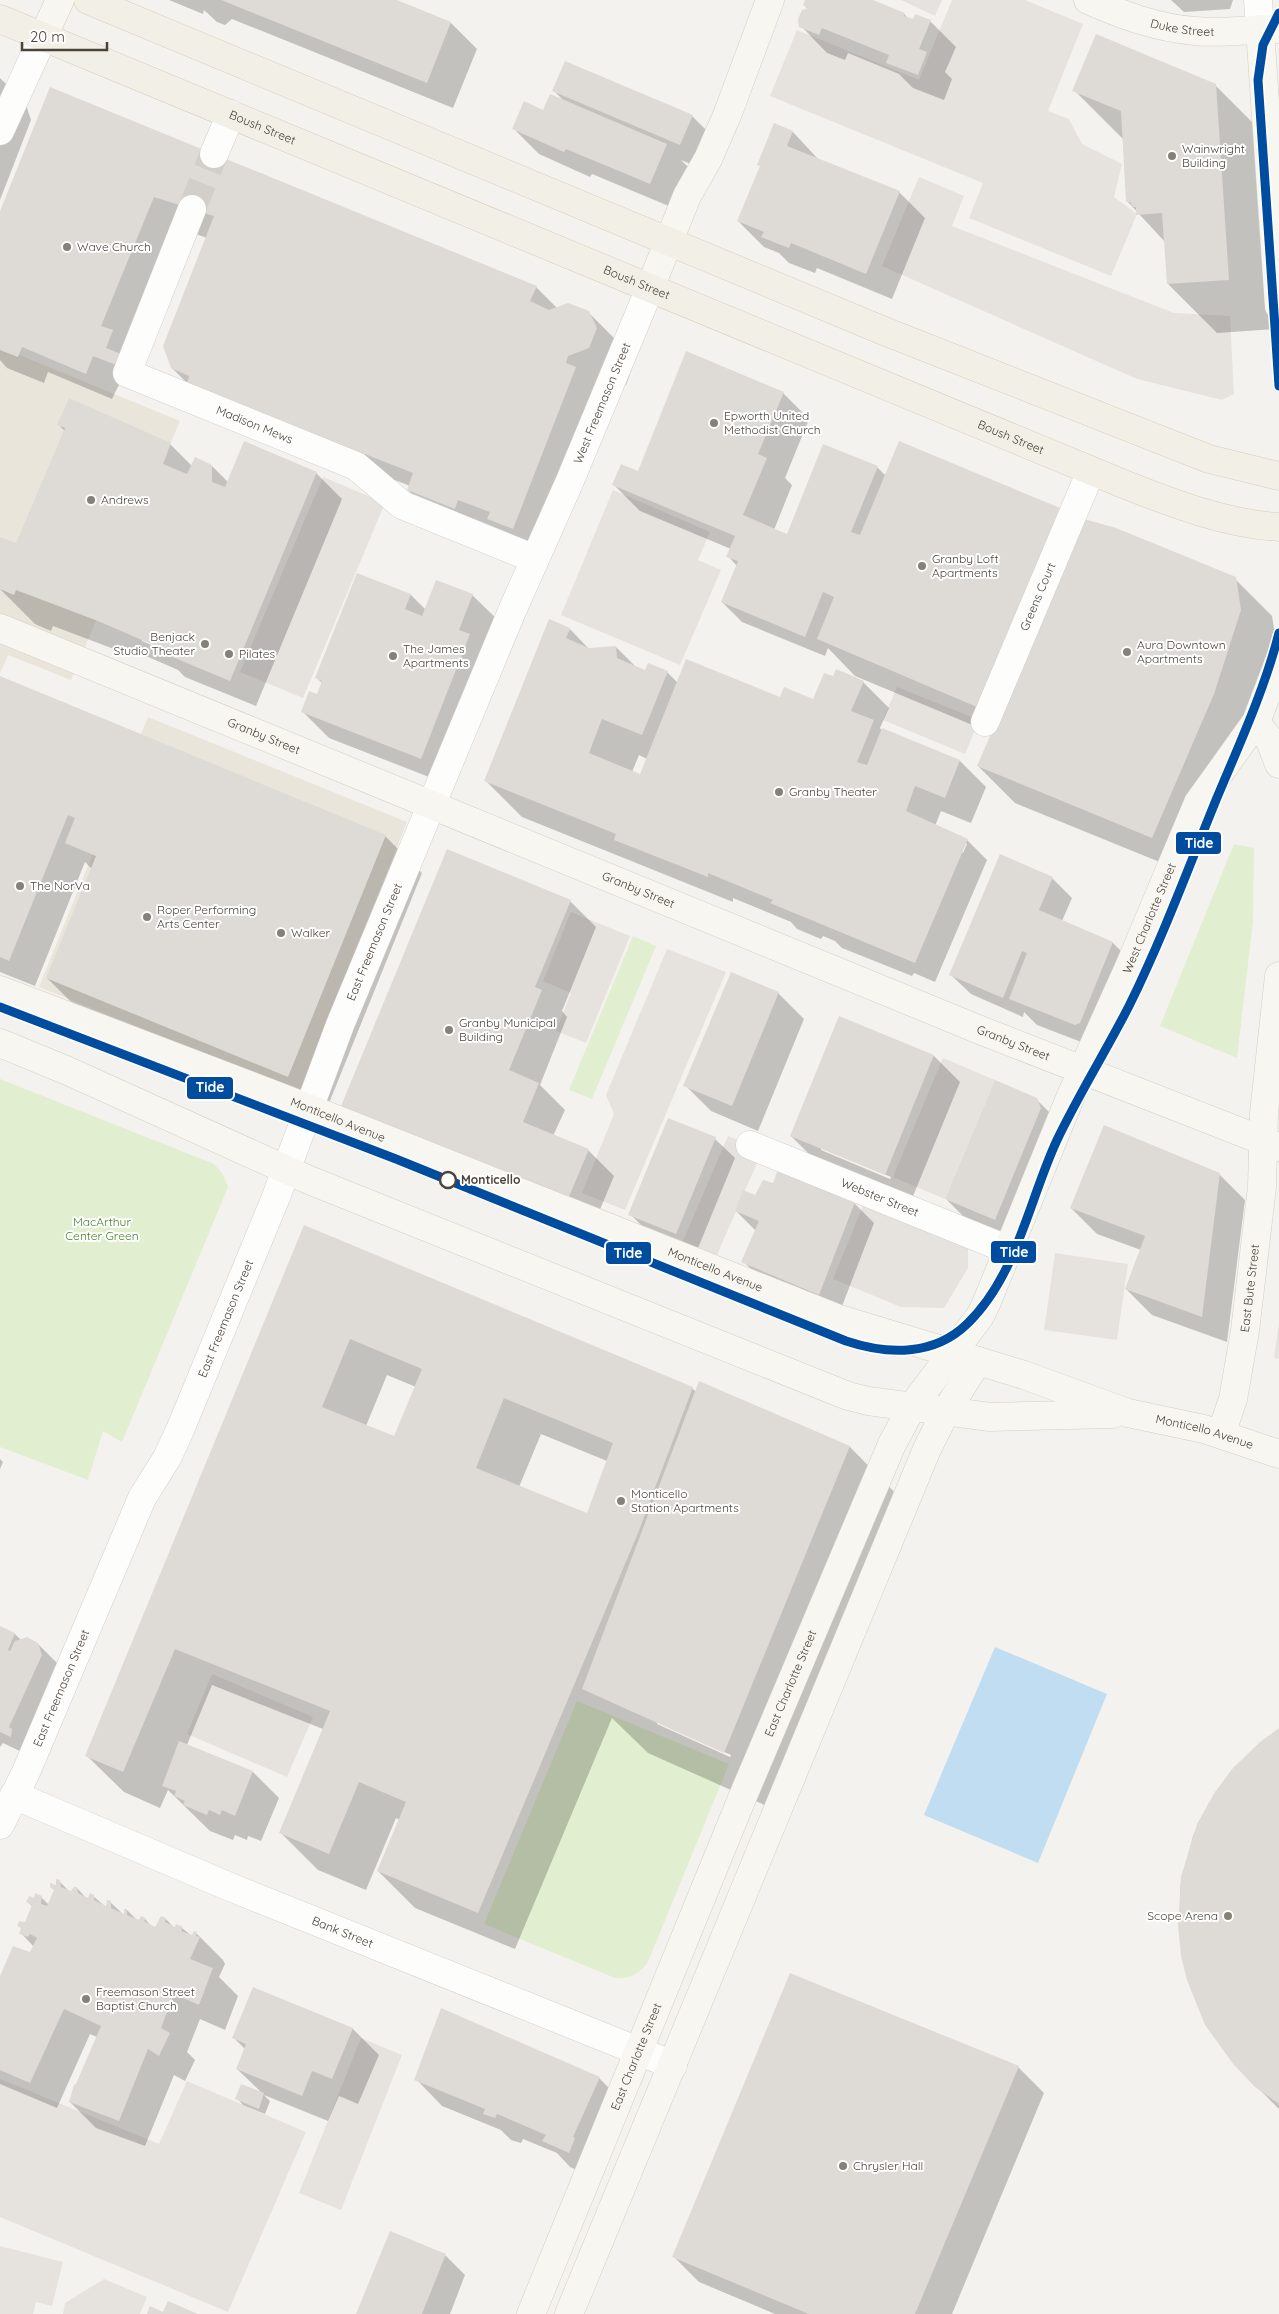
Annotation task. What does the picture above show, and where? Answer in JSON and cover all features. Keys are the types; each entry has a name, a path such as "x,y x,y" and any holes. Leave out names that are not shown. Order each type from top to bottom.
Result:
{"main road":[{"path":"88,0 884,331 1209,459 1279,476"},
{"name":"Boush Street","path":"0,19 1091,471 1197,510 1250,524 1279,527"}],"street":[{"path":"0,131 60,0"},
{"name":"West Freemason Street","path":"432,805 687,196 708,159 728,113 770,0"},
{"name":"Duke Street","path":"1088,0 1121,14 1160,26 1196,32 1269,29"},
{"path":"1258,0 1269,29 1279,306"},
{"path":"214,154 231,114"},
{"name":"Madison Mews","path":"192,209 127,372 356,466 402,505 535,559"},
{"name":"Greens Court","path":"985,722 1091,471"},
{"name":"Granby Street","path":"0,628 980,1030 1271,1144"},
{"name":"West Charlotte Street","path":"1082,1069 1130,967 1198,803 1256,722 1279,662"},
{"path":"1256,722 1270,741 1279,764"},
{"name":"East Freemason Street","path":"0,1825 142,1498 167,1458 180,1430 286,1170 340,1025 432,805"},
{"name":"East Bute Street","path":"1221,1434 1233,1398 1242,1349 1262,1187 1271,1144 1264,1113 1279,976"},
{"name":"Monticello Avenue","path":"0,990 310,1108 839,1319 1024,1375 1128,1413 1186,1424 1279,1454"},
{"name":"Monticello Avenue","path":"0,1043 68,1071 286,1170 830,1390 868,1401 990,1418 1128,1413"},
{"name":"East Charlotte Street","path":"570,2314 924,1455 946,1411 980,1316 1009,1250 1082,1069"},
{"name":"Webster Street","path":"750,1146 1009,1250"},
{"name":"East Charlotte Street","path":"531,2314 743,1796 888,1453 912,1407 965,1357"},
{"name":"Bank Street","path":"14,1795 230,1886 673,2065"}],"shaded area":[{"path":"901,0 942,0 935,16"},
{"path":"952,0 1025,0 1083,24 1048,111 1069,119 1082,144 1122,164 1114,197 1137,214 1111,276 969,218 983,183 770,96 797,30 919,80"},
{"path":"919,177 964,196 952,226 1174,313 1230,316 1234,394 1222,400 1137,379 882,266"},
{"path":"0,347 180,421 71,680 8,655 0,673"},
{"path":"323,477 385,503 303,698 240,672"},
{"path":"613,490 710,532 698,560 721,570 680,665 561,615"},
{"path":"897,687 979,720 965,754 883,720"},
{"path":"148,717 407,822 299,1092 39,987"},
{"path":"571,912 630,936 586,1043 556,1031 571,993 543,981"},
{"path":"667,949 726,972 625,1210 582,1193 614,1114 606,1095"},
{"path":"943,1058 995,1080 945,1199 893,1177"},
{"path":"728,1136 750,1145 744,1158 757,1163 717,1255 683,1241"},
{"path":"863,1206 968,1248 968,1268 944,1308 901,1307 833,1279"},
{"path":"1055,1253 1128,1264 1117,1340 1044,1330"},
{"path":"1279,1322 1279,1359 1274,1358"},
{"path":"212,1674 313,1717 287,1777 187,1734"},
{"path":"361,2038 402,2055 341,2210 299,2193"},
{"path":"0,2079 159,2144 187,2081 306,2132 228,2312 0,2217"},
{"path":"0,2246 63,2262 52,2306 36,2302 33,2314 0,2314"},
{"path":"104,2279 147,2297 140,2314 63,2314 65,2303"}],"green space":[{"path":"1234,844 1254,848 1253,921 1237,1058 1160,1026"},
{"path":"633,936 656,946 592,1099 569,1090"},
{"name":"MacArthur Center Green","path":"0,1079 214,1164 223,1174 228,1187 122,1442 103,1431 88,1480 0,1447"},
{"path":"577,1701 729,1764 648,1962 638,1973 626,1977 615,1978 484,1924"}],"water":[{"path":"995,1647 1107,1694 1038,1863 924,1815"}],"building":[{"path":"221,0 397,0 451,22 427,83"},
{"path":"805,0 873,0 905,13 904,16 913,19 915,14 931,20 919,49 927,52 918,75 886,63 889,55 822,28 819,35 799,27 798,19 802,10 808,8 803,5"},
{"name":"Wainwright Building","path":"1096,34 1216,84 1229,280 1167,284 1162,213 1136,215 1136,207 1133,207 1130,202 1126,202 1121,111 1072,91"},
{"path":"565,61 693,115 680,145 552,91"},
{"path":"50,87 537,286 530,301 549,310 568,303 589,311 597,328 589,348 568,356 566,363 576,367 513,529 487,519 490,512 458,500 455,509 407,490 413,473 187,384 189,376 171,368 163,346 214,216 154,197 101,326 113,330 106,348 121,354 116,365 93,356 86,374 22,347 18,357 0,350 0,211"},
{"path":"550,94 667,144 650,184 566,149 564,152 512,129 524,101 543,110"},
{"path":"774,123 793,131 787,146 900,191 866,274 791,243 789,248 761,237 764,232 737,221 760,166 757,165"},
{"path":"686,351 784,392 758,454 767,458 743,515 787,534 823,444 878,466 851,532 860,535 899,441 1065,510 984,710 817,639 834,597 823,592 805,637 721,602 738,561 726,557 735,536 612,485 621,464 638,471"},
{"path":"69,398 171,443 163,464 187,474 195,457 212,465 212,482 225,487 244,441 317,472 230,681 158,651 158,647 98,621 16,590 14,595 0,589 0,537 16,543 65,428 57,425"},
{"name":"Aura Downtown Apartments","path":"1084,519 1116,528 1236,577 1241,610 1214,694 1152,838 977,766"},
{"name":"The James Apartments","path":"357,573 411,594 405,609 422,616 436,580 473,594 459,630 470,634 421,759 301,712 309,691 317,694 322,681 315,678"},
{"path":"549,619 570,628 566,638 589,648 616,646 617,658 645,670 648,663 668,671 642,735 602,719 589,753 640,774 686,659 780,697 784,687 813,699 824,673 833,676 836,669 864,681 851,711 874,720 857,762 867,765 882,728 960,760 945,798 915,786 906,811 968,839 915,963 770,903 773,900 708,873 708,877 614,840 616,834 484,781"},
{"path":"0,676 386,835 288,1077 46,978 96,856 65,843 75,818 68,815 9,961 0,957"},
{"name":"Granby Municipal Building","path":"447,849 571,900 535,987 542,990 509,1070 539,1083 523,1122 589,1149 568,1199 341,1106"},
{"path":"1000,854 1053,877 1039,910 1113,942 1080,1023 1075,1025 1009,999 1027,953 1022,951 1003,998 949,975"},
{"path":"731,972 779,992 732,1106 683,1086"},
{"path":"839,1016 934,1055 885,1175 790,1136"},
{"path":"995,1080 1037,1098 1041,1108 995,1220 945,1199"},
{"path":"668,1118 716,1137 676,1234 628,1215"},
{"path":"1104,1125 1220,1173 1202,1317 1125,1289 1145,1236 1070,1208"},
{"path":"778,1169 855,1202 819,1295 741,1262 759,1221 735,1211 743,1190 755,1195 763,1180 773,1183"},
{"path":"304,1225 693,1387 638,1533 478,1913 377,1871 406,1802 359,1782 329,1854 279,1833 330,1711 175,1649 123,1772 85,1756","holes":["350,1339 422,1369 394,1436 322,1407","504,1398 613,1443 587,1513 476,1468"]},
{"path":"699,1381 850,1446 724,1753 582,1689"},
{"path":"0,1626 15,1633 8,1650 10,1651 15,1641 27,1637 38,1643 42,1655 9,1727 12,1729 11,1737 0,1732"},
{"name":"Scope Arena","path":"1279,1728 1279,2104 1255,2087 1234,2065 1205,2025 1187,1980 1181,1956 1178,1926 1181,1877 1197,1824 1215,1792 1233,1768 1260,1742"},
{"path":"179,1741 253,1771 235,1816 222,1810 220,1815 209,1810 207,1815 183,1805 185,1801 174,1796 176,1791 162,1786"},
{"name":"Freemason Street Baptist Church","path":"56,1879 60,1880 61,1887 71,1891 74,1887 77,1887 78,1893 88,1898 90,1893 94,1895 94,1900 106,1906 107,1900 111,1901 111,1908 124,1914 124,1909 127,1909 127,1915 139,1920 141,1916 146,1918 144,1921 155,1927 161,1916 166,1918 165,1922 175,1927 176,1924 183,1927 181,1931 192,1935 194,1931 197,1932 196,1936 200,1937 190,1959 213,1968 199,2005 174,1994 161,2028 170,2033 159,2056 148,2049 119,2121 69,2102 74,2085 101,2026 64,2009 30,2083 0,2070 0,1976 13,1946 30,1952 37,1938 30,1934 28,1937 19,1934 21,1928 17,1926 19,1921 25,1922 32,1905 26,1902 29,1896 34,1898 35,1893 42,1896 41,1904 47,1906 54,1890 50,1887 50,1883 56,1885"},
{"name":"Chrysler Hall","path":"790,1973 1019,2066 915,2314 809,2314 672,2257"},
{"path":"253,1987 353,2028 332,2079 312,2071 302,2096 236,2069 246,2044 232,2038"},
{"path":"441,2008 600,2077 573,2137 575,2138 569,2153 542,2141 546,2135 497,2114 495,2118 483,2114 485,2109 414,2080"},
{"path":"241,2084 264,2093 259,2109 235,2099"},
{"path":"390,2231 446,2254 422,2314 356,2314"},
{"path":"168,2301 198,2314 147,2314 150,2306 163,2312"}],"tunnel":[{"path":"192,209 214,154"}],"transit line":[{"name":"Tide","path":"1279,13 1263,45 1258,80 1279,386"},
{"name":"Tide","path":"0,1007 396,1159 846,1341 878,1349 910,1350 925,1347 940,1342 967,1324 984,1305 1010,1261 1057,1140 1129,1006 1164,930 1250,718 1266,676 1279,633"}],"place":[{"name":"Wainwright Building","path":"1172,156"},
{"name":"Wave Church","path":"67,247"},
{"name":"Epworth United Methodist Church","path":"714,423"},
{"name":"Andrews","path":"91,500"},
{"name":"Granby Loft Apartments","path":"922,566"},
{"name":"Benjack Studio Theater","path":"205,644"},
{"name":"Aura Downtown Apartments","path":"1127,652"},
{"name":"Pilates","path":"229,654"},
{"name":"The James Apartments","path":"393,656"},
{"name":"Granby Theater","path":"779,792"},
{"name":"The NorVa","path":"20,886"},
{"name":"Roper Performing Arts Center","path":"147,917"},
{"name":"Walker","path":"281,933"},
{"name":"Granby Municipal Building","path":"449,1030"},
{"name":"Monticello","path":"448,1180"},
{"name":"Monticello Station Apartments","path":"621,1501"},
{"name":"Scope Arena","path":"1228,1916"},
{"name":"Freemason Street Baptist Church","path":"86,1999"},
{"name":"Chrysler Hall","path":"843,2166"}]}
